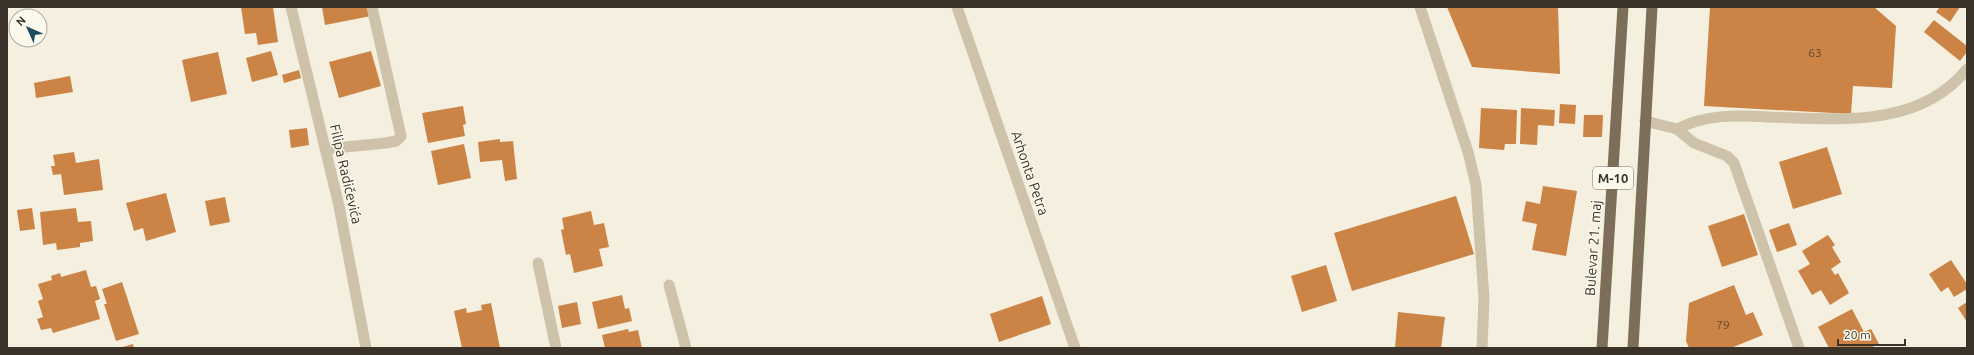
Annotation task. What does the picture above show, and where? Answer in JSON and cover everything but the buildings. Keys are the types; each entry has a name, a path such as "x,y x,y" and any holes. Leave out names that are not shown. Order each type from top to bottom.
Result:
{"main road":[{"name":"Bulevar 21. maj","path":"1602,348 1623,7"},
{"name":"M-10","path":"1633,348 1652,7"}],"street":[{"name":"Filipa Radičevića","path":"291,7 339,206 366,348"},
{"path":"325,149 386,143 396,141 401,136 372,7"},
{"name":"Arhonta Petra","path":"957,7 1075,348"},
{"path":"1420,7 1468,152 1476,185 1484,298 1482,348"},
{"path":"1677,129 1690,122 1726,115 1837,119 1883,116 1918,106 1956,83 1967,69"},
{"path":"1645,121 1677,129 1694,144 1727,156 1734,163 1799,348"},
{"path":"538,263 556,348"},
{"path":"669,285 686,348"}]}
